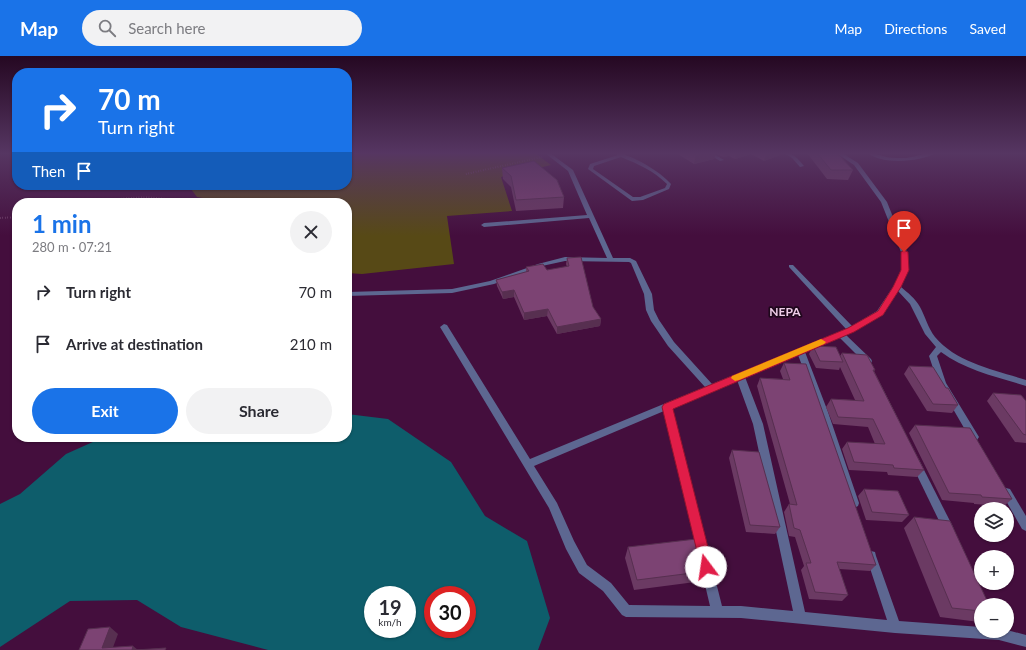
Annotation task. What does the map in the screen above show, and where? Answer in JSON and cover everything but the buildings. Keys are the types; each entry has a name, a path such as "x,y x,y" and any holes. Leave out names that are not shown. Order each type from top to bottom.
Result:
{"street":[{"path":"575,181 610,260"},
{"path":"528,464 712,389 851,330 880,313 897,287 905,270 904,252 884,202 868,181"},
{"path":"484,225 591,216"},
{"path":"352,294 452,291 492,283 540,265 565,259 634,262 648,294 650,310 655,321 663,334 712,389"},
{"path":"791,266 851,330"},
{"path":"897,287 913,302 932,338 954,357 974,366 1026,383"},
{"path":"444,327 553,506 583,569 607,587 626,611 717,611 800,617 895,627 974,632"},
{"path":"841,334 869,362 873,372"},
{"path":"940,346 933,356 942,383 978,443"},
{"path":"800,351 824,412 857,513"},
{"path":"740,376 758,424 800,617"},
{"path":"667,407 717,611"},
{"path":"913,456 954,541"},
{"path":"1000,482 1026,526"},
{"path":"867,543 895,627"},
{"path":"1014,638 1026,641"}],"lane":[{"path":"606,181 632,199 641,199 667,189 669,184 665,181"}],"path":[{"path":"0,218 12,217"}],"shaded area":[{"path":"352,181 502,181 512,211 447,216 454,264 362,274 352,273 352,198 197,197 192,190 352,190"},
{"path":"352,415 388,419 451,462 485,516 527,541 550,618 538,650 268,650 181,627 137,600 70,601 0,647 0,504 20,494 66,454 93,442 352,442"}],"slow traffic":[{"path":"735,378 821,342"}],"district":[{"name":"NEPA","path":"785,312"}],"route":[{"path":"706,567 667,407 851,330 880,313 897,287 905,270 904,252"}]}
